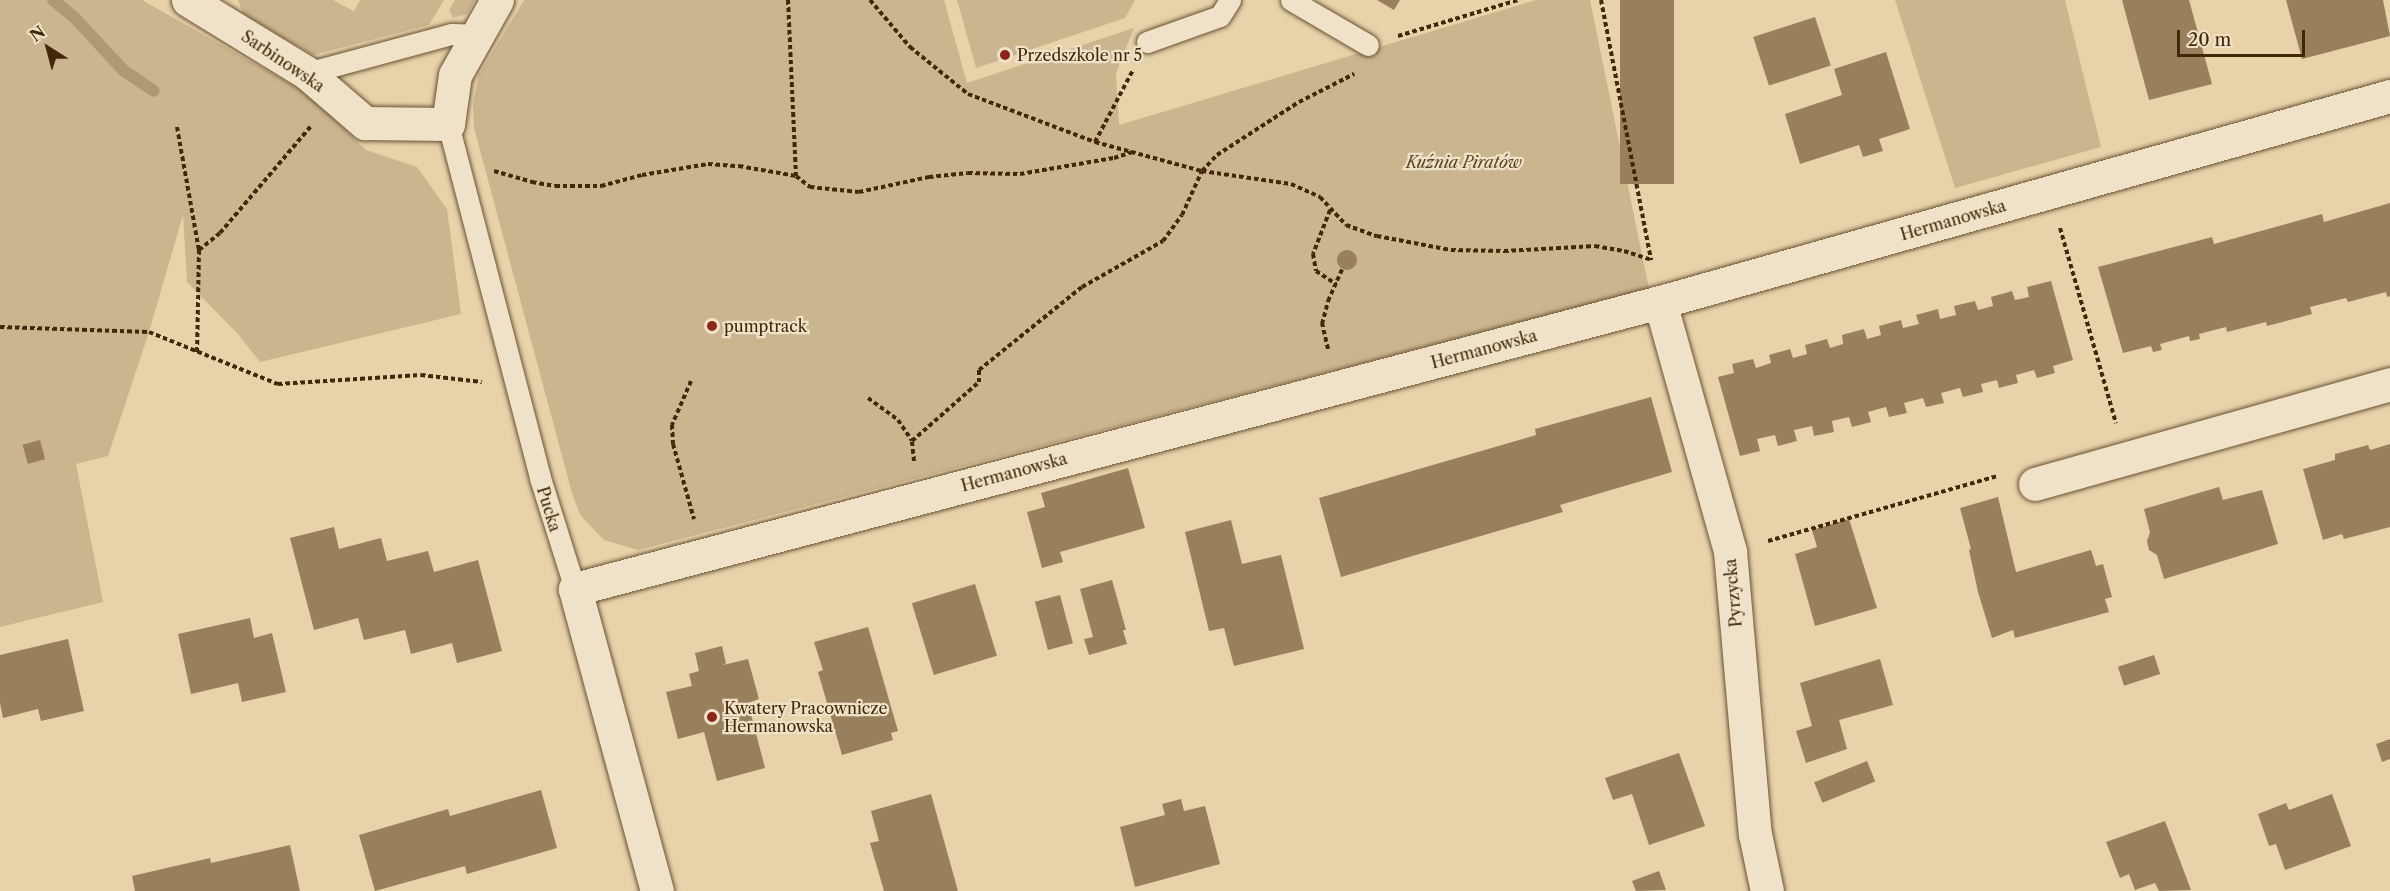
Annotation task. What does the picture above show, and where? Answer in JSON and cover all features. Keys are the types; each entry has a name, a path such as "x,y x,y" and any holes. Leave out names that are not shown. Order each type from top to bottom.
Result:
{"street":[{"name":"Sarbinowska","path":"188,0 307,73 365,123 448,124"},
{"path":"448,124 455,75 475,35 497,0"},
{"name":"Hermanowska","path":"574,589 1339,387 1657,286 2390,96"},
{"name":"Pyrzycka","path":"1657,286 1730,551 1755,834 1767,891"},
{"path":"2035,484 2390,384"},
{"name":"Pucka","path":"574,589 657,891"}],"lane":[{"path":"1147,42 1220,16 1230,0"},
{"path":"1291,0 1368,45"},
{"path":"307,73 452,34 475,35"},
{"name":"Pucka","path":"448,124 512,376 574,589"}],"path":[{"path":"788,0 796,176"},
{"path":"870,0 910,47 968,94 1095,142 1202,171 1292,184 1320,197 1346,225 1377,236 1451,250 1504,251 1595,246 1624,251 1651,260"},
{"path":"1368,45 1518,0"},
{"path":"1601,0 1657,286"},
{"path":"1392,42 1400,36"},
{"path":"1095,142 1147,42"},
{"path":"912,441 979,382 979,370 1044,316 1082,287 1163,241 1182,215 1202,171 1216,155 1242,136 1299,102 1363,68"},
{"path":"199,250 220,232 335,97"},
{"path":"177,127 199,250 197,353"},
{"path":"461,175 482,169 532,182 601,186 642,175 708,164 739,166 796,176 810,188 859,192 929,177 968,173 1020,174 1114,158 1134,152"},
{"path":"1330,210 1313,254 1316,271 1336,284"},
{"path":"2058,218 2126,459"},
{"path":"1339,387 1322,324 1343,267"},
{"path":"0,327 149,332 278,384 421,375 481,382 512,376"},
{"path":"691,381 675,416 672,435 703,555"},
{"path":"868,398 898,420 912,441 913,458 924,496"},
{"path":"1730,551 2000,475 2035,484"}],"green space":[{"path":"0,0 142,0 310,95 366,150 417,167 447,209 461,314 260,362 238,334 187,282 183,215 149,332 108,456 76,464 103,602 0,627"},
{"path":"238,0 333,0 354,11 360,0 444,0 429,25 313,55 244,15"},
{"path":"455,0 475,0 467,14 453,18 449,10"},
{"name":"Kuźnia Piratów","path":"524,0 944,0 967,83 1134,28 1116,73 1119,125 1536,0 1590,0 1649,289 638,550 604,540 581,516 573,497 474,128 473,104 479,75"},
{"name":"Przedszkole nr 5","path":"957,0 1135,0 1125,18 976,68"},
{"path":"1895,0 2065,0 2101,147 1955,188"}],"building":[{"path":"1377,0 1400,0 1394,10"},
{"path":"1620,0 1674,0 1674,184 1620,184"},
{"path":"2122,0 2189,0 2212,84 2149,100"},
{"path":"2286,0 2383,0 2390,36 2302,59"},
{"path":"1815,17 1831,66 1769,86 1753,37"},
{"path":"1886,52 1910,129 1879,139 1883,151 1863,157 1859,145 1800,164 1785,114 1842,95 1834,69"},
{"path":"2390,203 2390,296 2387,297 2386,292 2348,302 2346,298 2310,307 2312,314 2267,326 2266,322 2227,332 2226,327 2199,334 2200,339 2190,341 2189,336 2160,344 2162,350 2153,352 2151,346 2123,353 2098,267 2212,237 2214,244 2322,214 2324,222"},
{"path":"1347,250 1354,253 1357,260 1354,267 1347,270 1340,267 1337,260 1340,253"},
{"path":"2051,281 2073,360 2053,366 2055,373 2037,378 2034,370 2016,375 2018,383 1999,388 1997,380 1981,384 1983,392 1963,397 1960,388 1941,393 1944,403 1926,407 1923,398 1904,403 1907,413 1889,417 1886,407 1868,412 1871,422 1852,427 1849,417 1832,421 1834,432 1814,436 1812,426 1794,430 1797,441 1778,446 1775,435 1757,439 1760,451 1740,456 1718,377 1734,373 1732,364 1753,359 1756,368 1771,363 1769,355 1790,349 1793,358 1807,354 1805,345 1827,339 1830,348 1843,344 1842,335 1864,329 1867,339 1881,335 1879,326 1901,320 1903,328 1919,324 1916,315 1938,309 1940,319 1956,315 1954,306 1975,301 1978,310 1993,306 1991,297 2012,291 2015,300 2029,297 2027,287"},
{"path":"1651,397 1672,472 1560,505 1563,512 1341,577 1319,498 1536,435 1535,429"},
{"path":"40,440 45,459 28,464 23,445"},
{"path":"2390,444 2390,527 2344,539 2342,534 2323,540 2303,469 2335,460 2335,454 2368,445 2370,450"},
{"path":"1128,468 1145,528 1060,552 1063,562 1042,568 1027,512 1045,507 1041,493"},
{"path":"2219,487 2223,500 2262,490 2278,544 2164,579 2157,555 2149,550 2147,541 2150,532 2144,509"},
{"path":"1998,497 2016,572 2091,550 2096,566 2103,564 2112,597 2105,599 2109,612 2015,638 2013,630 1992,638 1978,592 1969,550 1971,549 1960,508"},
{"path":"1849,519 1877,608 1815,626 1795,554 1817,547 1812,530"},
{"path":"1231,520 1242,564 1281,555 1304,649 1234,666 1224,628 1209,631 1185,532"},
{"path":"334,527 339,549 381,538 387,561 428,551 434,572 478,560 502,651 457,663 452,643 411,654 405,630 364,640 358,618 314,630 290,538"},
{"path":"1112,580 1126,630 1123,630 1127,644 1089,655 1084,639 1093,637 1080,589"},
{"path":"975,584 997,656 934,675 912,603"},
{"path":"1060,595 1073,643 1048,650 1035,602"},
{"path":"250,618 254,638 272,633 286,692 242,702 238,683 191,694 178,634"},
{"path":"868,627 898,731 891,733 893,740 842,755 818,672 823,670 814,642"},
{"path":"68,639 84,711 41,721 38,709 3,718 0,703 0,655"},
{"name":"Kwatery Pracownicze Hermanowska","path":"722,646 726,663 723,665 748,659 759,699 748,703 765,768 717,781 704,732 678,739 666,692 692,686 689,674 699,671 695,653"},
{"path":"2154,655 2160,674 2124,686 2118,667"},
{"path":"1880,659 1893,705 1839,720 1847,749 1806,763 1796,731 1812,726 1800,683"},
{"path":"2390,739 2390,759 2382,762 2376,744"},
{"path":"1679,753 1705,826 1649,845 1632,794 1613,800 1605,778"},
{"path":"1867,761 1875,781 1822,803 1814,782"},
{"path":"541,790 557,848 467,874 465,866 375,891 359,835 448,809 450,816"},
{"path":"931,794 958,891 884,891 870,843 879,841 871,811"},
{"path":"2332,794 2351,846 2285,870 2276,844 2269,846 2258,814 2286,803 2289,810"},
{"path":"1181,799 1184,811 1205,806 1220,864 1135,887 1120,827 1165,815 1162,804"},
{"path":"2165,821 2191,890 2159,891 2155,883 2135,890 2129,874 2120,878 2106,842"},
{"path":"290,845 300,891 135,891 132,876 210,858 211,863"},
{"path":"1659,871 1666,890 1636,891 1632,881"}],"waterway":[{"path":"53,0 75,18 123,70 154,91"}],"place":[{"name":"Przedszkole nr 5","path":"1005,55"},
{"name":"pumptrack","path":"712,326"},
{"name":"Kwatery Pracownicze Hermanowska","path":"712,717"}]}
